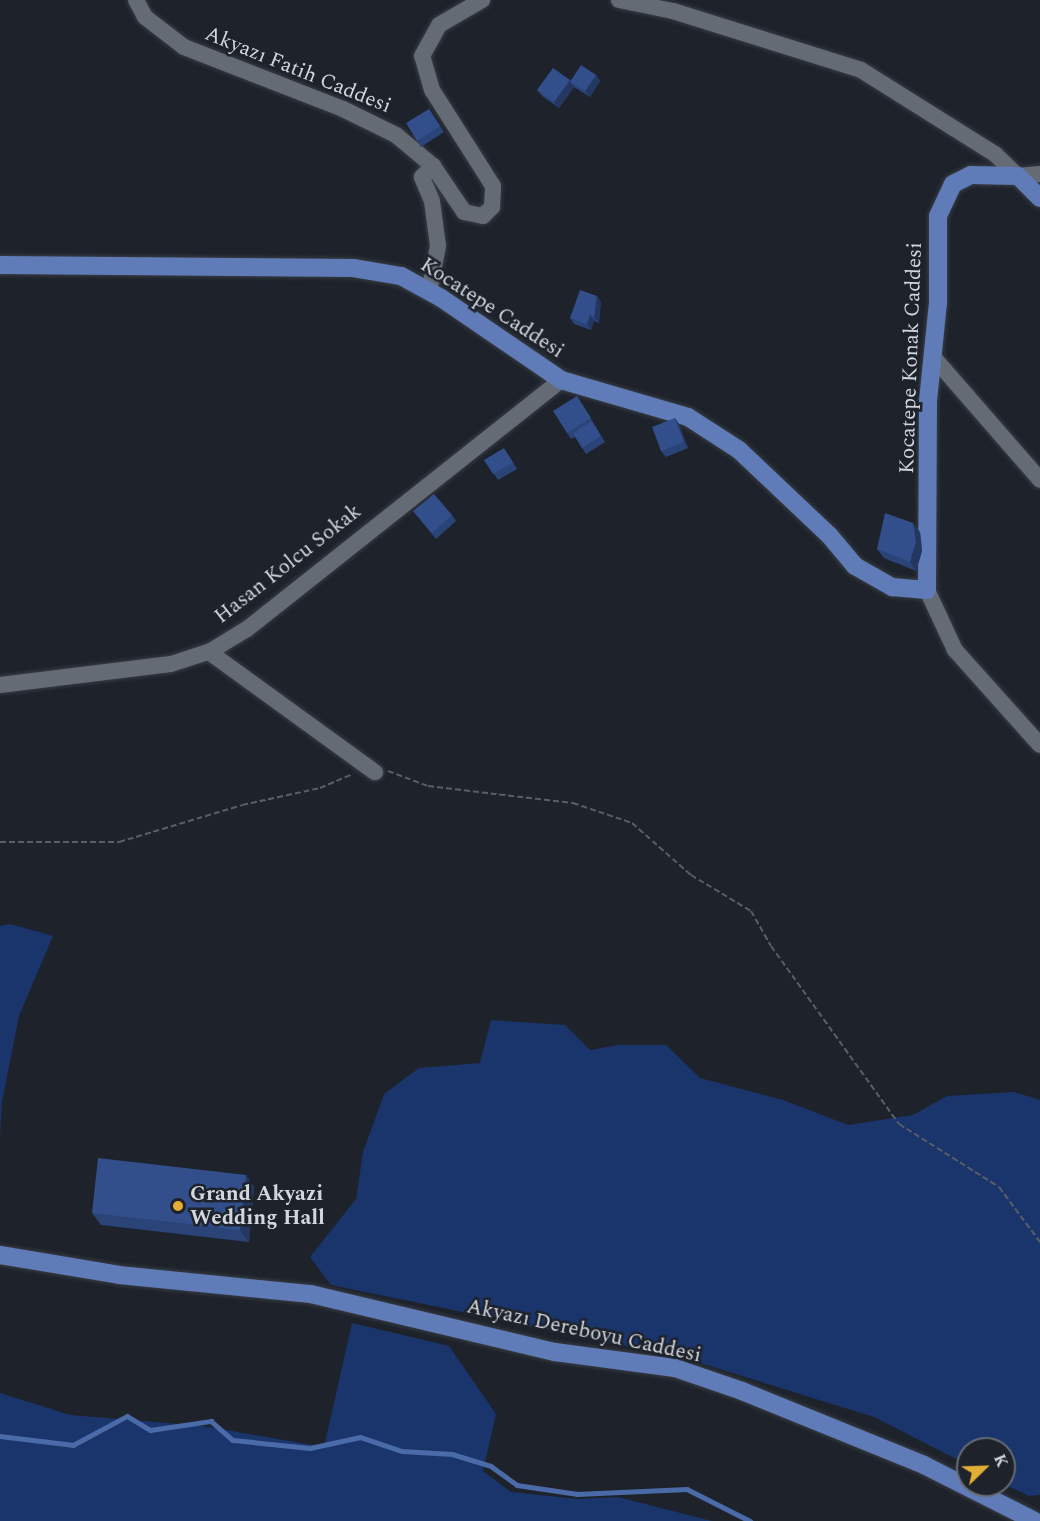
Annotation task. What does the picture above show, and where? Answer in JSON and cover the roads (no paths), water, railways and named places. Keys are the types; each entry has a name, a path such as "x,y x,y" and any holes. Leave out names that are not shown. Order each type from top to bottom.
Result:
{"main road":[{"name":"Kocatepe Konak Caddesi","path":"927,590 928,402 935,359 938,216 953,184 971,175 1018,176"},
{"path":"1018,176 1040,198"},
{"name":"Kocatepe Caddesi","path":"0,265 353,268 401,276 429,291 561,380 688,417 739,450 829,535 855,566 892,587 927,590"},
{"name":"Akyazı Dereboyu Caddesi","path":"0,1255 119,1275 311,1294 555,1352 675,1368 742,1391 924,1465 1034,1516"}],"street":[{"name":"Akyazı Fatih Caddesi","path":"136,0 145,17 184,47 343,109 396,135 433,166 464,212 483,216 492,207 492,186 432,90 422,56 439,25 482,0"},
{"path":"619,0 696,18 861,70 995,154 1018,176 1040,174"},
{"path":"429,291 438,246 432,201 422,177 433,166"},
{"path":"935,359 1040,480"},
{"name":"Hasan Kolcu Sokak","path":"0,685 171,664 209,652 247,629 561,380"},
{"name":"Kocatepe Konak Caddesi","path":"927,590 954,650 1040,745"},
{"path":"209,652 375,772"}],"waterway":[{"path":"0,1436 73,1445 127,1416 150,1430 211,1421 233,1440 310,1448 360,1437 402,1451 452,1454 491,1466 517,1485 577,1494 687,1489 750,1521"}],"place":[{"name":"Grand Akyazi Wedding Hall","path":"178,1206"}]}
